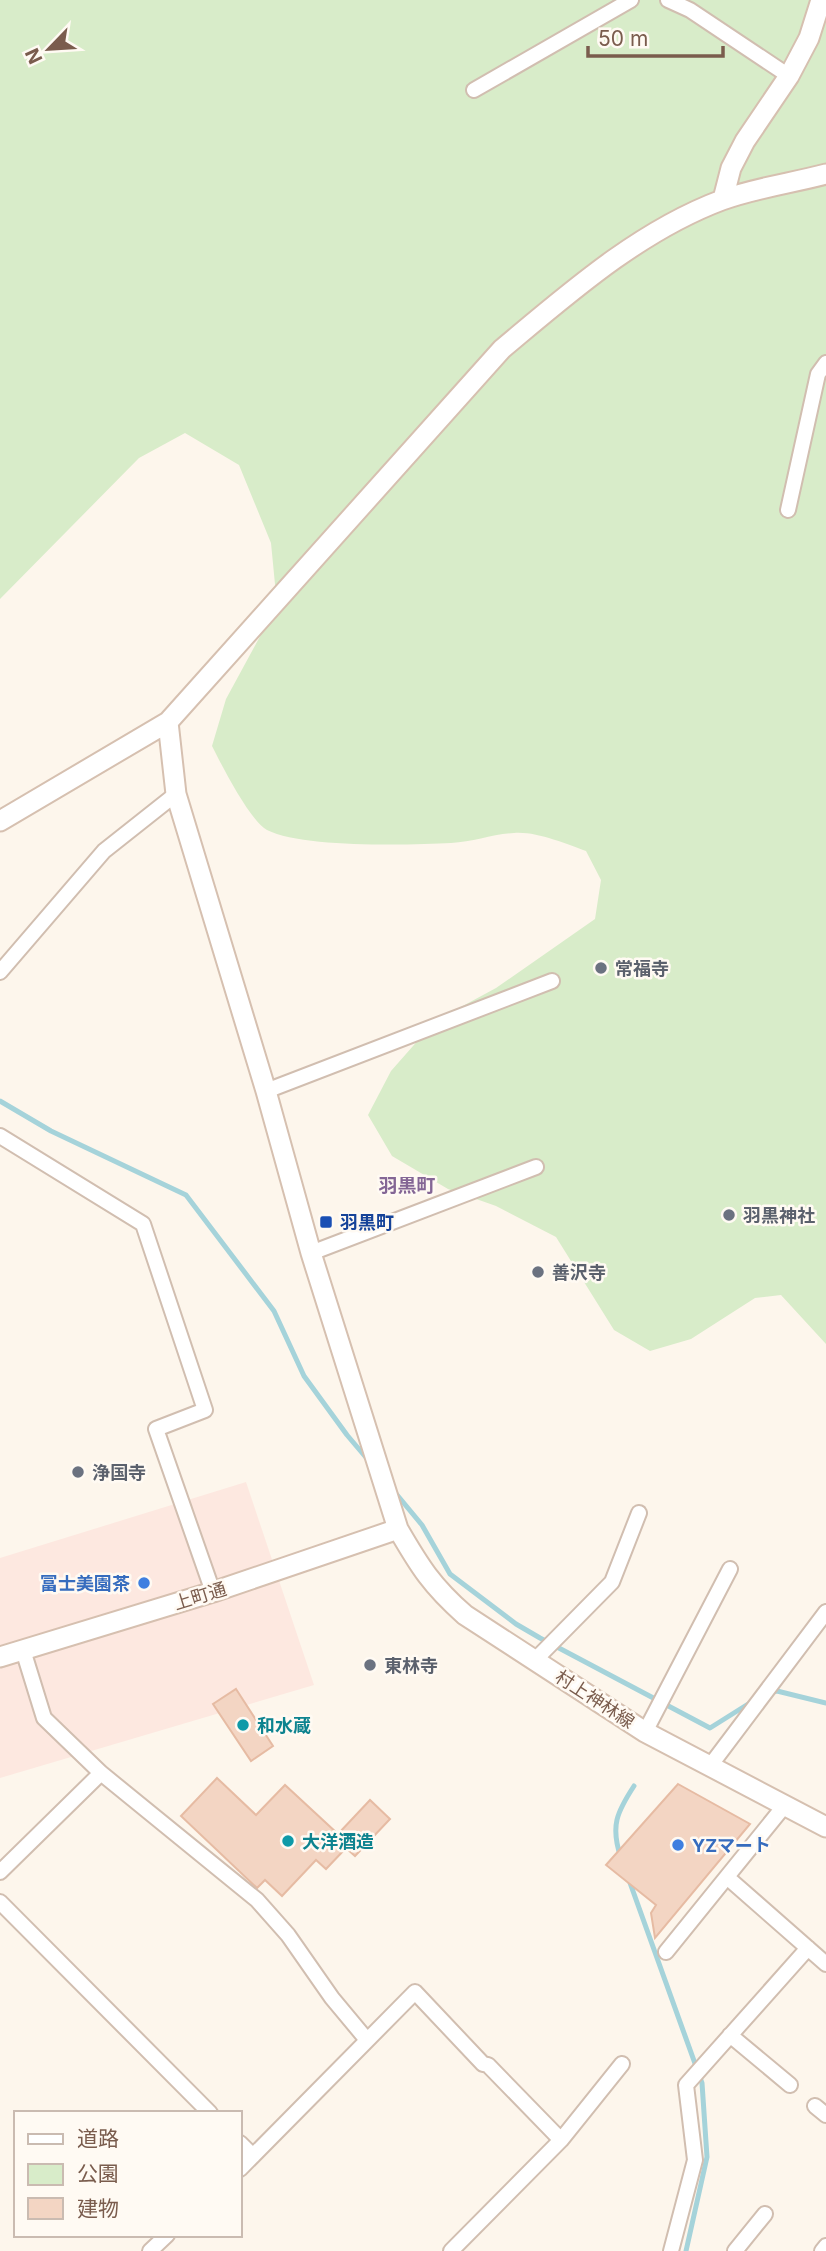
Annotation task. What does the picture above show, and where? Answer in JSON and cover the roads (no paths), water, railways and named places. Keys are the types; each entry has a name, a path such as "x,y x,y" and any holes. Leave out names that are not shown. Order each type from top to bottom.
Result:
{"street":[{"path":"474,90 631,0"},
{"path":"668,0 690,10 789,76"},
{"path":"723,199 730,168 789,76 808,38 821,0"},
{"path":"0,821 168,722 502,349 549,309 659,229 723,199 826,174"},
{"path":"788,510 818,374 826,363"},
{"name":"村上神林線","path":"168,722 176,794 266,1091 311,1253 398,1529 420,1567 439,1592 465,1615 645,1732 826,1827"},
{"path":"0,972 104,851 176,794"},
{"path":"266,1091 552,981"},
{"path":"0,1136 143,1224 205,1410 156,1429 213,1592"},
{"path":"311,1253 536,1167"},
{"path":"536,1660 612,1582 639,1513"},
{"name":"上町通","path":"7,1651 213,1592 398,1529"},
{"path":"645,1732 730,1569"},
{"path":"710,1766 826,1612"},
{"path":"7,1651 44,1718 101,1773 257,1900 288,1935 332,1998 367,2040"},
{"path":"0,1872 101,1773"},
{"path":"666,1952 729,1878 785,1805"},
{"path":"729,1878 826,1964"},
{"path":"0,1902 208,2111"},
{"path":"671,2251 695,2160 686,2085 808,1948"},
{"path":"242,2167 415,1992 483,2064 488,2065 561,2140"},
{"path":"730,2035 790,2085"},
{"path":"451,2251 561,2140 622,2064"},
{"path":"242,2145 253,2156"},
{"path":"735,2251 765,2214"},
{"path":"150,2251 165,2237"},
{"path":"822,2251 826,2246"}],"waterway":[{"path":"0,1101 51,1131 186,1195 274,1311 304,1376 369,1461"},
{"path":"393,1490 422,1525 450,1574 516,1624 710,1728 753,1701"},
{"path":"768,1694 777,1691 826,1703"},
{"path":"621,1858 616,1837 617,1820 634,1786"},
{"path":"629,1880 702,2083 707,2157 686,2251"}],"place":[{"name":"常福寺","path":"601,968"},
{"name":"羽黒神社","path":"729,1215"},
{"name":"羽黒町","path":"326,1222"},
{"name":"善沢寺","path":"538,1272"},
{"name":"浄国寺","path":"78,1472"},
{"name":"冨士美園茶","path":"144,1583"},
{"name":"東林寺","path":"370,1665"},
{"name":"和水蔵","path":"243,1725"},
{"name":"大洋酒造","path":"288,1841"},
{"name":"YZマート","path":"678,1845"}],"district":[{"name":"羽黒町","path":"407,1185"}]}
